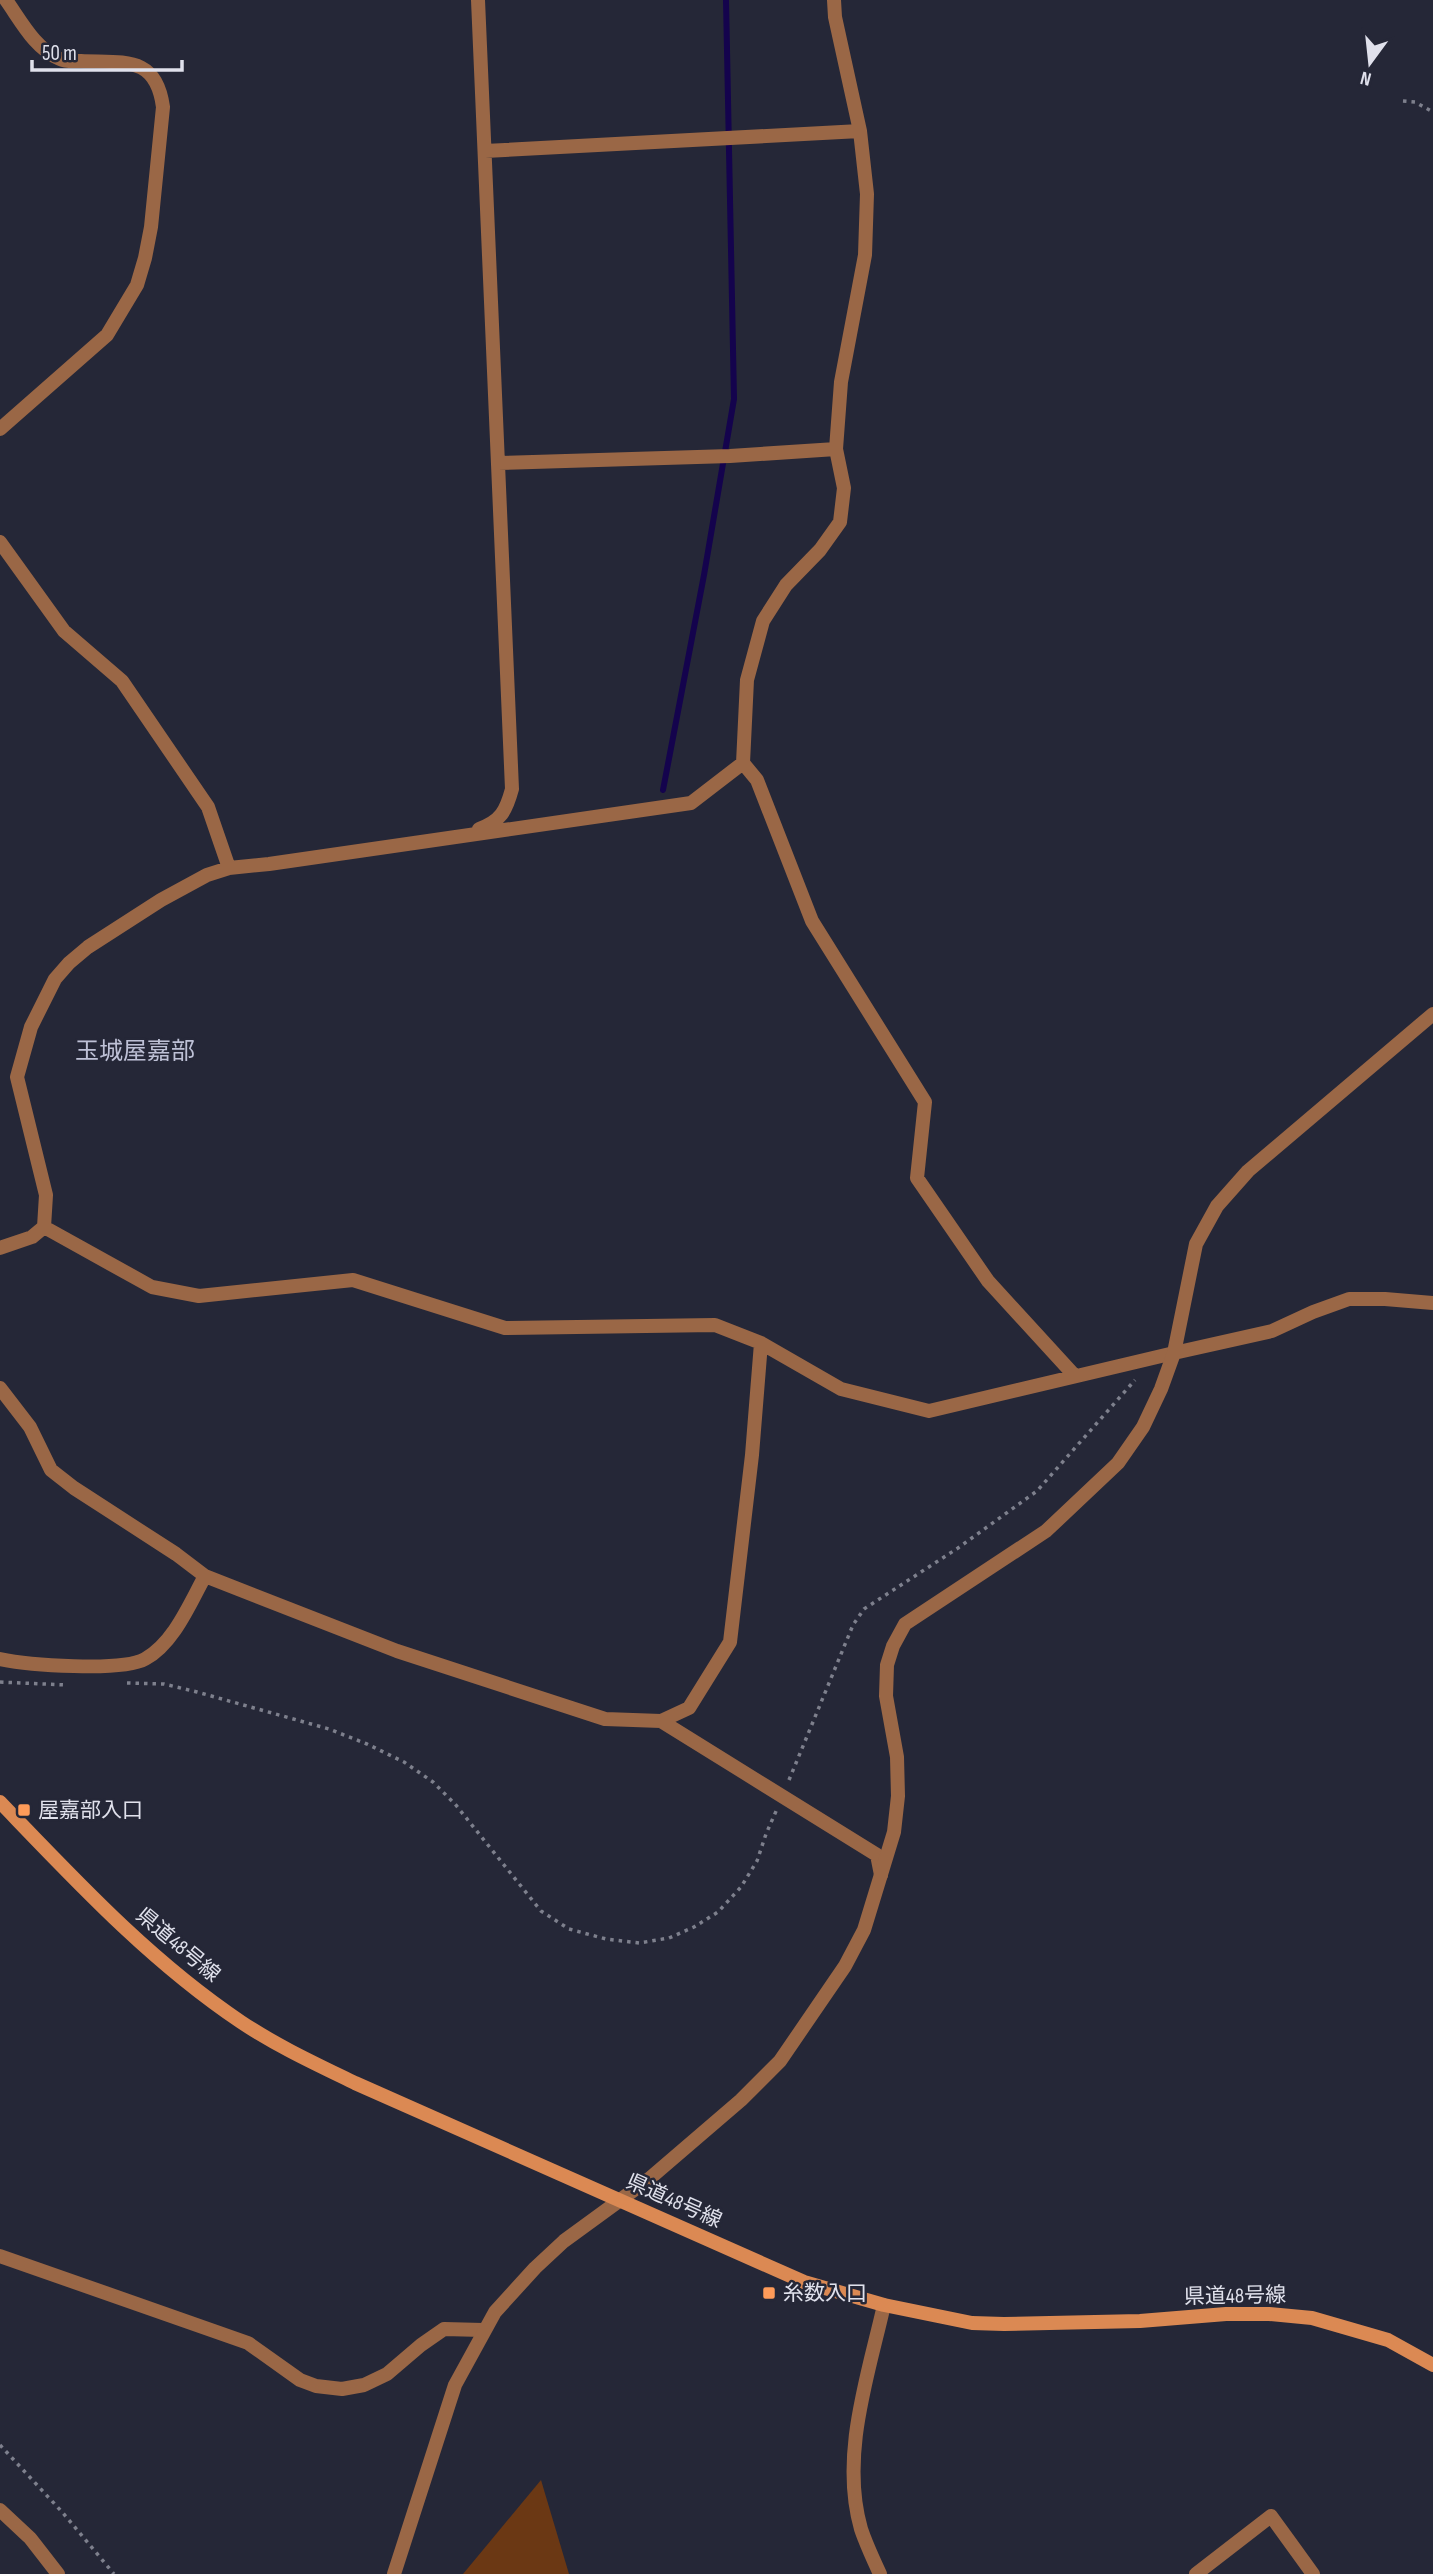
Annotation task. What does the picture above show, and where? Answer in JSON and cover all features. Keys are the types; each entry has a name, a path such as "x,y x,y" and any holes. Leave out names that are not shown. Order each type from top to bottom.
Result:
{"main road":[{"name":"県道48号線","path":"0,1802 99,1905 205,1997 243,2024 355,2083 804,2282 884,2305 972,2323 1004,2325 1140,2321 1226,2314 1312,2318 1388,2340 1433,2365"}],"street":[{"path":"0,429 107,335 137,285 151,227 163,107 160,87 150,72 125,63 62,61 41,49 6,0"},
{"path":"458,835 492,824 507,808 512,789 478,0"},
{"path":"834,0 835,18 860,131 867,194 865,255 841,382 836,449 844,488 840,522 820,551 786,585 763,621 747,680 743,763 757,780 811,921 925,1101 918,1178 988,1281 1074,1375"},
{"path":"485,151 860,131"},
{"path":"499,463 730,456 836,449"},
{"path":"0,542 64,631 122,681 208,807 229,868"},
{"path":"0,1248 32,1237 44,1227 47,1195 17,1077 31,1027 55,979 69,962 88,947 151,906 207,875 229,868 691,803 743,763"},
{"path":"394,2574 455,2385 495,2312 564,2241 621,2201 741,2100 780,2061 845,1966 864,1930 894,1832 898,1796 897,1757 886,1696 887,1665 893,1646 905,1624 1046,1531 1118,1462 1143,1427 1174,1353 1196,1244 1217,1206 1248,1171 1433,1014"},
{"path":"44,1227 152,1287 200,1296 353,1280 505,1328 715,1325 761,1343 841,1389 929,1411 1074,1375 1272,1331 1349,1299 1385,1298 1433,1303"},
{"path":"0,1388 30,1427 51,1470 205,1576 397,1651 604,1719 661,1721 689,1708 730,1642 752,1455 761,1343"},
{"path":"0,1659 19,1663 85,1665 129,1664 145,1659 176,1627 205,1576"},
{"path":"661,1721 877,1855 881,1875"},
{"path":"0,2256 248,2343 300,2380 316,2386 342,2389 365,2385 387,2374 444,2329 483,2330"},
{"path":"880,2574 861,2529 853,2467 864,2396 884,2305"},
{"path":"0,2510 30,2538 58,2574"},
{"path":"1196,2574 1271,2516 1313,2574"}],"path":[{"path":"1403,101 1415,102 1433,112"},
{"path":"0,2445 63,2513 114,2574"}],"shaded area":[{"path":"541,2480 569,2574 463,2574"}],"waterway":[{"path":"663,790 734,399 726,0"}],"place":[{"name":"屋嘉部入口","path":"24,1810"},
{"name":"糸数入口","path":"769,2293"}],"district":[{"name":"玉城屋嘉部","path":"135,1051"}]}
